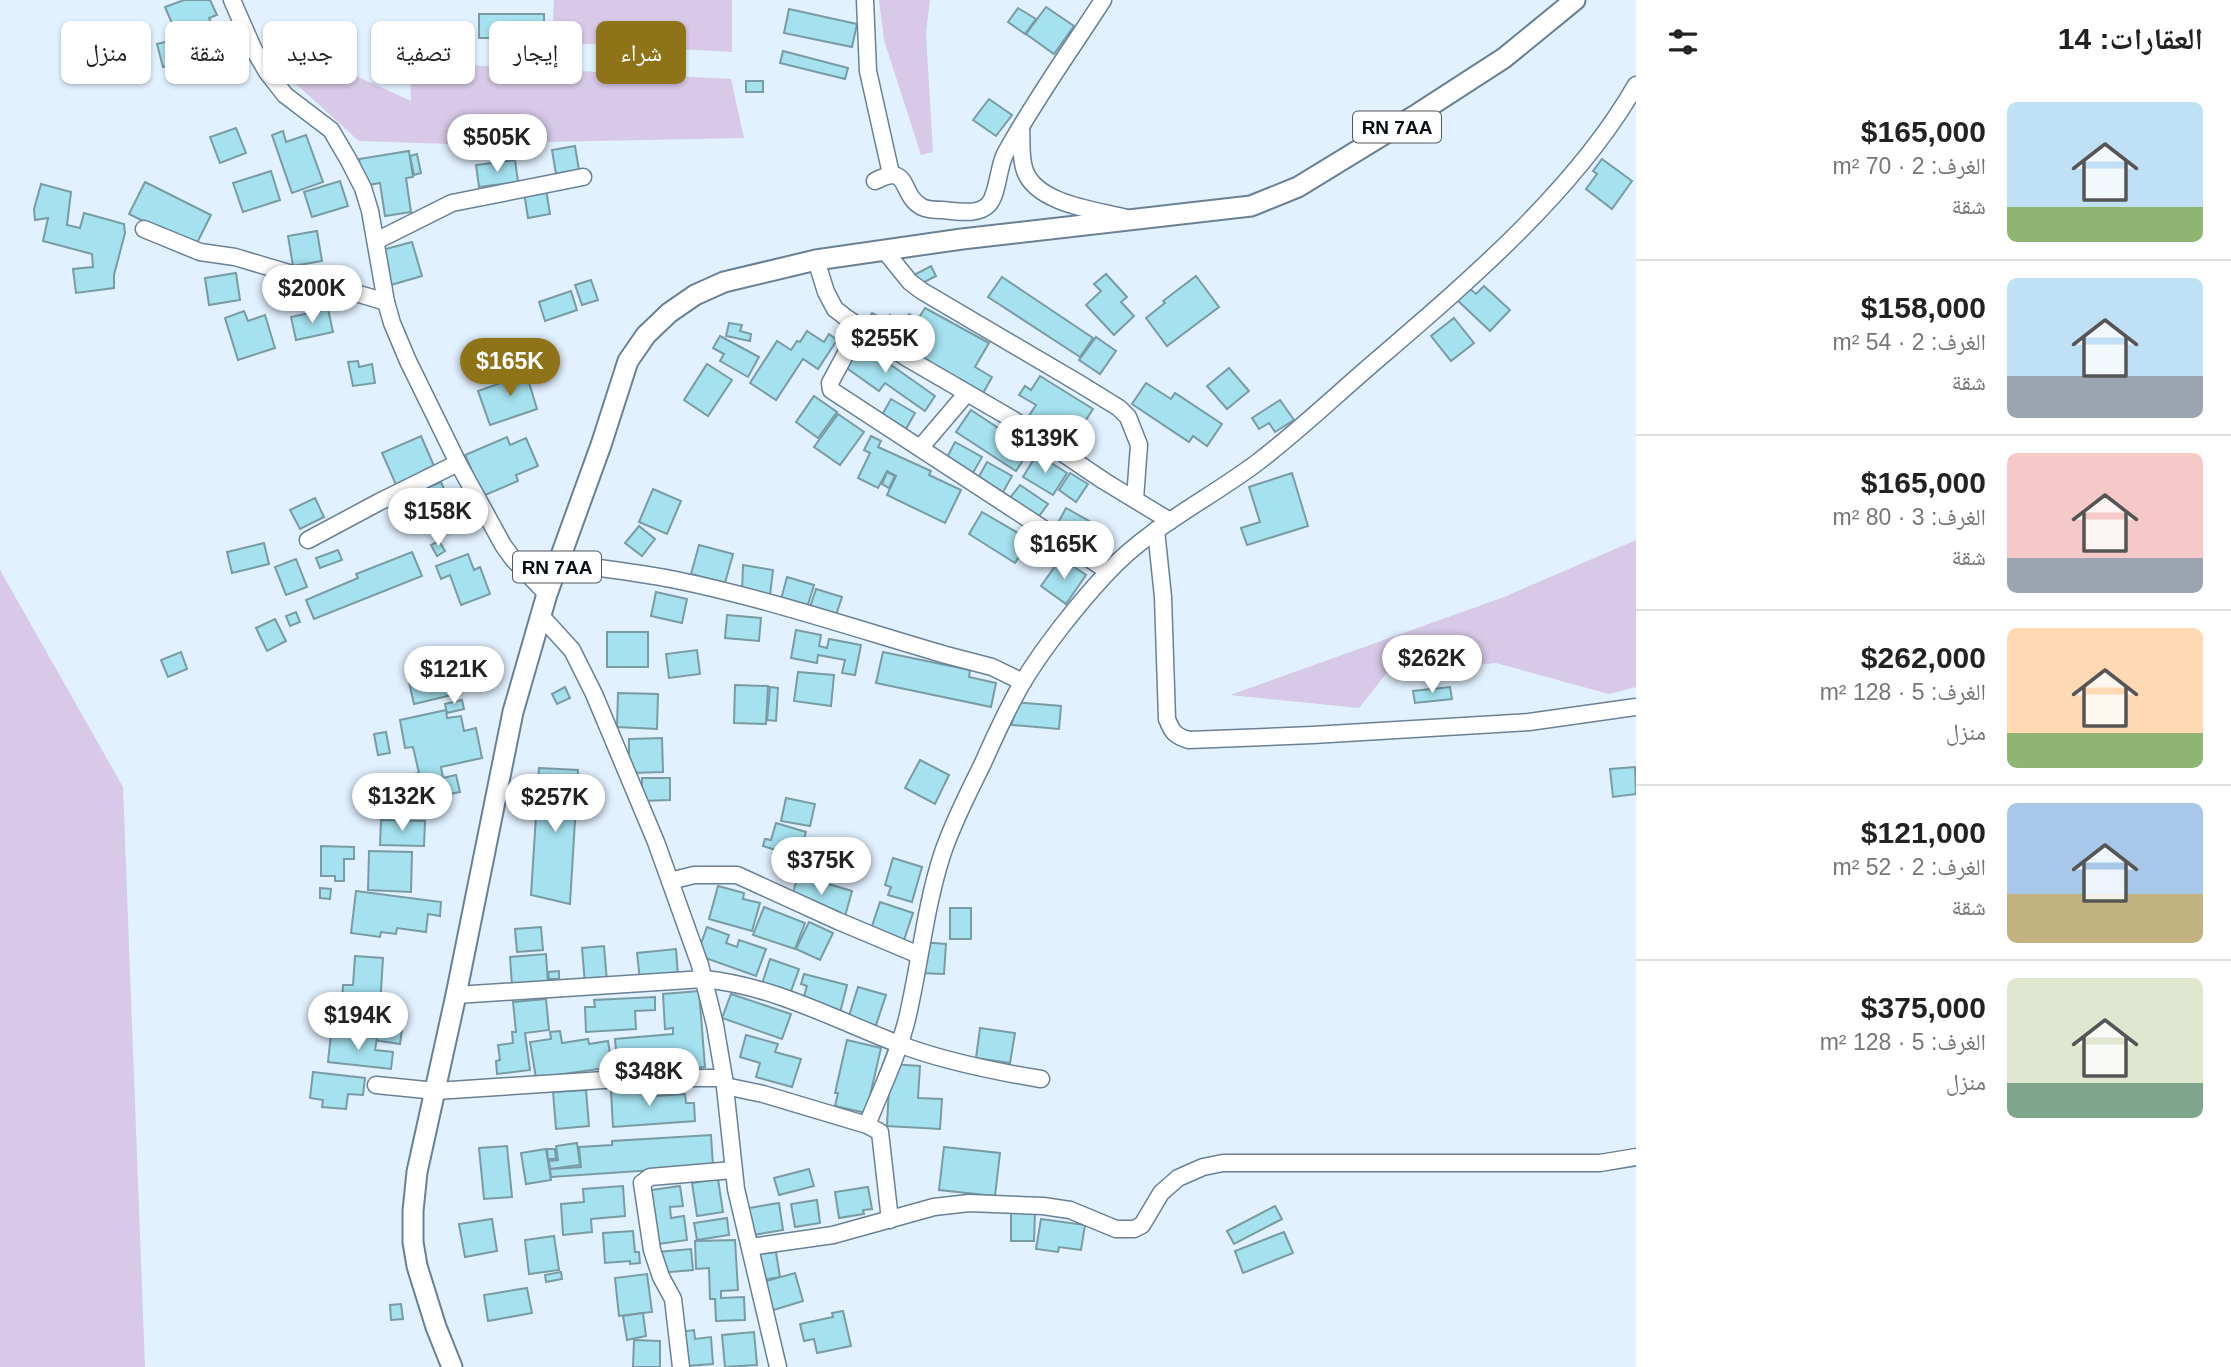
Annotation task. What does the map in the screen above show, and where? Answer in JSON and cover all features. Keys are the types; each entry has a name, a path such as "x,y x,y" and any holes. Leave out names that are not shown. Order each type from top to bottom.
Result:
{"main road":[{"name":"RN 7AA","path":"452,1367 421,1278 413,1242 417,1172 513,712 547,594 628,361 646,335 669,313 695,295 724,282 816,260 1251,206 1298,187 1504,58 1575,0"}],"street":[{"path":"232,0 267,72 285,95 331,130 363,188 376,241 386,302 408,361 458,463 503,545 547,594"},
{"path":"865,0 868,71 891,174"},
{"path":"875,181 891,174 900,177 915,202 925,209 980,210 992,199 999,168 1021,127 1103,0"},
{"path":"867,1125 906,1020 931,895 951,830 1023,682 1108,571 1156,530 1223,488 1290,437 1502,248 1579,164 1619,113 1636,85"},
{"path":"1021,127 1024,170 1039,191 1053,198 1135,221"},
{"path":"376,241 452,203 583,177"},
{"path":"144,229 200,252 235,257 386,302"},
{"path":"884,250 910,282 1119,408 1128,417 1139,445 1135,499"},
{"path":"816,260 826,292 835,309 907,358 1170,521"},
{"path":"860,327 830,383 831,390 1015,513 1108,571"},
{"path":"920,448 967,393"},
{"path":"308,540 458,463"},
{"path":"1156,530 1163,597 1167,719 1171,730 1178,737 1189,740 1313,735 1529,722 1636,708"},
{"path":"559,561 677,580 750,597 984,664 1023,682"},
{"path":"541,616 572,650 594,694 664,862 704,979 724,1082 733,1170 778,1367"},
{"path":"664,862 694,875"},
{"path":"670,881 694,875 737,875 919,955"},
{"path":"676,900 694,875"},
{"path":"456,995 704,979 735,982 771,993 899,1044 997,1071 1041,1079"},
{"path":"376,1085 436,1091 634,1078 724,1082 867,1125 881,1135 890,1220"},
{"path":"750,1247 833,1235 934,1208 969,1203 1032,1205 1070,1210 1116,1229 1126,1230 1142,1225 1161,1193 1178,1178 1203,1167 1223,1163 1600,1163 1636,1157"},
{"path":"681,1367 673,1299 661,1277 652,1250 642,1183 650,1177 733,1170"}],"shaded area":[{"path":"554,0 732,0 732,52 686,49 686,21 596,21 596,44 582,44 582,21 553,21"},
{"path":"879,0 930,0 926,33 933,152 921,155 884,40"},
{"path":"475,65 489,66 489,84 582,84 582,71 596,72 596,84 686,84 686,77 731,79 744,138 451,144 359,141 296,84 357,84 357,76 411,101 411,84 475,84"},
{"path":"1636,540 1636,687 1609,694 1496,663 1386,674 1359,708 1230,695 1504,597"},
{"path":"0,570 123,787 145,1367 0,1367"}],"building":[{"path":"184,0 210,0 217,15 209,18 210,21 171,21 165,7"},
{"path":"1046,7 1074,26 1054,54 1026,34"},
{"path":"1018,8 1036,19 1025,34 1008,22"},
{"path":"789,9 857,24 852,47 784,33"},
{"path":"479,14 544,14 544,21 489,21 489,38 479,38"},
{"path":"165,42 165,66 163,67 157,44"},
{"path":"783,51 848,68 845,79 780,63"},
{"path":"746,81 763,81 763,92 746,92"},
{"path":"989,99 1012,115 996,136 973,120"},
{"path":"236,128 246,153 220,163 210,137"},
{"path":"283,131 286,142 306,135 323,182 292,193 272,135"},
{"path":"575,146 579,170 556,174 552,150"},
{"path":"409,151 413,177 406,178 411,212 385,216 380,183 363,186 359,159"},
{"path":"417,154 421,173 414,175 410,156"},
{"path":"1602,159 1632,181 1612,209 1586,189 1597,174 1593,171"},
{"path":"515,160 518,182 479,187 476,165"},
{"path":"271,171 280,200 243,212 233,183"},
{"path":"340,181 348,206 312,217 304,192"},
{"path":"145,182 211,215 195,247 129,214"},
{"path":"41,184 71,192 67,225 80,228 84,213 124,224 125,233 114,275 114,288 76,293 73,269 93,267 92,254 43,241 48,218 35,220 34,209"},
{"path":"546,189 550,214 528,218 524,192"},
{"path":"317,231 322,261 293,266 288,236"},
{"path":"412,242 422,276 391,285 382,250"},
{"path":"931,266 936,276 917,286 912,276"},
{"path":"236,273 240,300 209,305 205,278"},
{"path":"1106,274 1127,297 1121,302 1134,316 1114,335 1086,305 1101,291 1094,284"},
{"path":"1196,276 1219,307 1167,346 1146,318"},
{"path":"1002,277 1093,338 1080,357 988,297"},
{"path":"591,280 598,300 582,305 575,285"},
{"path":"1484,286 1510,310 1490,331 1456,299 1468,287 1476,294"},
{"path":"571,291 577,310 545,321 539,302"},
{"path":"925,308 989,343 975,367 992,377 981,397 862,331 872,313 887,321 890,315 904,323 909,314 918,319"},
{"path":"328,309 333,332 296,340 291,317"},
{"path":"244,311 248,321 265,315 275,348 238,360 225,318"},
{"path":"1454,318 1474,343 1451,361 1431,336"},
{"path":"729,323 742,325 740,331 751,334 750,341 726,336"},
{"path":"807,331 824,342 829,334 837,340 818,369 803,359 776,400 750,383 777,341 791,350"},
{"path":"720,336 759,357 748,377 720,361 724,354 713,348"},
{"path":"1096,337 1116,351 1100,374 1079,360"},
{"path":"857,341 935,396 925,411 885,383 879,391 841,364"},
{"path":"358,361 359,367 372,364 375,383 353,386 348,362"},
{"path":"535,362 539,375 528,379 537,409 490,425 478,391 506,381 508,387 525,381 520,367"},
{"path":"707,364 732,380 708,416 684,400"},
{"path":"1229,368 1249,391 1227,409 1207,386"},
{"path":"1040,376 1093,409 1078,432 1090,440 1077,460 1022,426 1036,405 1019,395 1025,386 1031,390"},
{"path":"1146,383 1171,399 1175,393 1222,424 1207,446 1193,436 1189,442 1132,404"},
{"path":"814,396 837,412 818,438 796,422"},
{"path":"891,399 915,413 902,436 878,422"},
{"path":"1280,400 1294,420 1275,432 1269,423 1259,429 1252,418"},
{"path":"971,410 1030,449 1016,471 956,432"},
{"path":"838,414 864,432 840,465 814,447"},
{"path":"421,436 434,466 424,470 426,474 397,487 382,453"},
{"path":"871,436 881,441 878,447 931,471 929,475 961,490 945,523 887,495 896,476 887,471 878,488 858,478 870,453 864,450"},
{"path":"507,437 510,445 526,438 538,466 516,475 518,481 483,496 465,455"},
{"path":"955,442 982,457 969,480 943,465"},
{"path":"1037,454 1067,473 1053,495 1023,477"},
{"path":"987,462 1012,476 1002,494 977,480"},
{"path":"887,472 895,476 889,488 882,484"},
{"path":"1070,473 1088,484 1076,502 1059,490"},
{"path":"1292,473 1308,526 1247,545 1241,528 1260,522 1249,487"},
{"path":"441,482 452,508 443,512 445,517 412,530 399,499"},
{"path":"1020,485 1048,504 1034,523 1006,503"},
{"path":"653,489 681,501 667,534 639,522"},
{"path":"315,498 324,517 300,529 290,510"},
{"path":"1066,508 1089,521 1075,549 1051,536"},
{"path":"982,512 1030,540 1015,563 969,534"},
{"path":"639,526 655,539 642,556 625,543"},
{"path":"439,541 445,551 437,556 431,545"},
{"path":"264,543 269,564 232,573 227,552"},
{"path":"699,545 733,554 725,583 691,574"},
{"path":"338,550 342,560 320,568 316,558"},
{"path":"412,552 422,576 314,619 306,600 358,578 356,574"},
{"path":"468,554 474,570 480,567 490,594 461,605 450,575 441,579 436,566"},
{"path":"1061,558 1086,575 1066,604 1041,586"},
{"path":"296,559 307,587 286,595 275,567"},
{"path":"743,565 773,570 770,595 742,592"},
{"path":"787,577 814,585 806,611 780,603"},
{"path":"816,589 842,597 833,624 807,616"},
{"path":"656,592 687,599 682,623 651,616"},
{"path":"296,612 300,622 290,626 286,616"},
{"path":"727,615 761,618 759,641 725,638"},
{"path":"275,619 286,641 267,651 256,628"},
{"path":"796,630 821,635 819,646 827,648 829,639 861,645 855,675 842,673 845,660 818,655 817,663 791,658"},
{"path":"607,632 648,632 648,667 607,667"},
{"path":"697,650 700,674 669,678 666,654"},
{"path":"181,652 187,669 168,677 161,660"},
{"path":"883,652 970,670 969,677 996,683 991,707 876,683"},
{"path":"798,672 834,675 831,706 794,701"},
{"path":"445,674 447,684 453,683 456,694 414,704 409,682"},
{"path":"735,685 768,686 766,724 734,723"},
{"path":"565,687 570,698 557,704 552,694"},
{"path":"770,687 778,688 776,721 767,720"},
{"path":"1450,687 1452,699 1415,703 1413,691"},
{"path":"618,693 658,694 657,729 617,727"},
{"path":"462,700 464,709 447,713 445,704"},
{"path":"1014,702 1061,706 1059,729 1012,725"},
{"path":"446,710 447,718 461,716 464,731 476,728 482,758 441,767 443,778 456,775 460,792 426,799 427,804 383,814 376,781 419,773 413,747 405,748 400,720"},
{"path":"386,732 390,753 378,755 374,734"},
{"path":"662,738 663,772 629,773 629,739"},
{"path":"920,760 949,775 935,804 905,788"},
{"path":"1635,767 1636,794 1613,797 1610,769"},
{"path":"539,768 578,770 570,904 531,895"},
{"path":"642,778 670,778 670,800 642,801"},
{"path":"786,798 815,804 810,826 781,821"},
{"path":"381,820 425,821 424,846 380,845"},
{"path":"776,823 806,832 798,857 763,846 765,839 771,840"},
{"path":"321,846 354,847 354,859 344,859 344,881 335,881 335,876 321,876"},
{"path":"369,851 412,852 411,892 368,890"},
{"path":"893,858 922,867 912,902 888,895 891,887 885,885"},
{"path":"798,875 852,891 844,920 790,903"},
{"path":"718,886 744,893 743,899 760,903 752,931 709,919"},
{"path":"320,888 331,889 330,899 320,898"},
{"path":"356,891 441,902 440,916 428,914 426,932 397,928 396,934 381,932 380,937 351,933"},
{"path":"880,902 913,913 903,943 870,932"},
{"path":"764,907 805,923 795,949 753,935"},
{"path":"950,908 971,908 971,939 950,939"},
{"path":"809,922 833,933 820,960 796,949"},
{"path":"541,927 543,950 517,952 515,929"},
{"path":"707,927 729,935 726,943 737,947 739,940 766,949 756,976 697,955"},
{"path":"921,942 946,944 944,974 919,973"},
{"path":"604,946 607,982 585,984 582,948"},
{"path":"676,949 678,976 640,980 637,953"},
{"path":"546,954 548,983 512,986 510,957"},
{"path":"355,956 383,958 379,1022 341,1020 343,985 353,985"},
{"path":"770,959 799,969 790,994 762,984"},
{"path":"559,971 559,979 549,979 548,972"},
{"path":"804,974 847,985 840,1013 802,1003 807,986 801,984"},
{"path":"858,987 886,995 875,1028 848,1019"},
{"path":"699,991 705,1067 679,1069 677,1053 669,1053 669,1060 673,1060 674,1067 618,1072 615,1039 673,1034 673,1028 665,1029 663,994"},
{"path":"731,994 791,1014 782,1039 722,1018"},
{"path":"655,997 655,1010 635,1011 636,1029 586,1032 585,1007 595,1007 594,1000"},
{"path":"546,999 549,1030 525,1033 530,1070 497,1074 496,1061 500,1060 498,1045 513,1043 512,1032 516,1032 513,1002"},
{"path":"375,1027 402,1030 400,1044 373,1040"},
{"path":"980,1028 1015,1033 1010,1063 976,1058"},
{"path":"560,1031 562,1043 588,1039 589,1044 608,1041 612,1067 536,1078 530,1042 551,1039 550,1032"},
{"path":"331,1033 377,1038 375,1050 393,1052 391,1069 328,1062"},
{"path":"746,1035 778,1044 775,1052 801,1059 792,1087 756,1077 760,1063 740,1057"},
{"path":"847,1040 881,1048 866,1113 835,1106 838,1093 835,1093"},
{"path":"890,1064 920,1066 918,1098 942,1099 940,1129 887,1126"},
{"path":"313,1072 365,1078 363,1095 348,1094 346,1109 322,1107 323,1100 310,1098"},
{"path":"654,1088 655,1096 685,1094 686,1103 694,1103 695,1121 613,1127 611,1091"},
{"path":"586,1090 589,1126 556,1129 553,1092"},
{"path":"711,1135 713,1166 551,1177 550,1169 581,1167 579,1147 612,1145 612,1141"},
{"path":"577,1143 580,1165 550,1169 549,1161 558,1160 556,1146"},
{"path":"507,1146 512,1197 484,1199 479,1148"},
{"path":"944,1147 1000,1153 995,1196 939,1190"},
{"path":"546,1149 551,1180 526,1184 521,1153"},
{"path":"547,1149 555,1149 556,1159 548,1159"},
{"path":"809,1169 814,1186 779,1195 774,1178"},
{"path":"718,1179 723,1212 697,1216 692,1183"},
{"path":"623,1186 625,1216 591,1219 592,1232 563,1235 561,1204 584,1202 583,1189"},
{"path":"680,1186 683,1206 670,1207 671,1218 684,1216 687,1240 651,1245 644,1191"},
{"path":"868,1187 872,1209 863,1210 864,1214 839,1218 835,1192"},
{"path":"817,1200 820,1223 795,1227 791,1204"},
{"path":"779,1203 783,1230 747,1236 743,1209"},
{"path":"1275,1206 1282,1219 1234,1244 1227,1231"},
{"path":"1011,1213 1035,1213 1034,1241 1011,1241"},
{"path":"727,1218 729,1235 697,1240 694,1223"},
{"path":"492,1219 497,1251 465,1257 459,1224"},
{"path":"1041,1219 1085,1225 1081,1250 1059,1247 1058,1252 1036,1249"},
{"path":"633,1231 635,1252 639,1252 640,1263 605,1263 603,1233"},
{"path":"1284,1232 1293,1253 1243,1273 1235,1251"},
{"path":"554,1236 559,1270 529,1274 525,1240"},
{"path":"735,1240 738,1290 721,1291 721,1298 744,1297 745,1320 716,1321 715,1299 710,1299 709,1268 696,1269 695,1241"},
{"path":"691,1249 693,1270 659,1273 657,1252"},
{"path":"776,1252 780,1277 757,1281 753,1255"},
{"path":"561,1272 562,1279 546,1282 545,1275"},
{"path":"795,1273 803,1301 767,1312 759,1283"},
{"path":"647,1274 652,1312 619,1316 615,1278"},
{"path":"527,1288 532,1313 488,1321 484,1295"},
{"path":"401,1304 403,1319 391,1320 390,1305"},
{"path":"843,1311 851,1346 817,1353 814,1339 804,1341 800,1324 833,1317 832,1313"},
{"path":"643,1313 646,1336 627,1340 623,1316"},
{"path":"694,1330 695,1339 711,1337 713,1364 687,1366 677,1332"},
{"path":"754,1332 757,1365 725,1367 722,1335"},
{"path":"634,1340 660,1341 660,1367 633,1367"}]}
